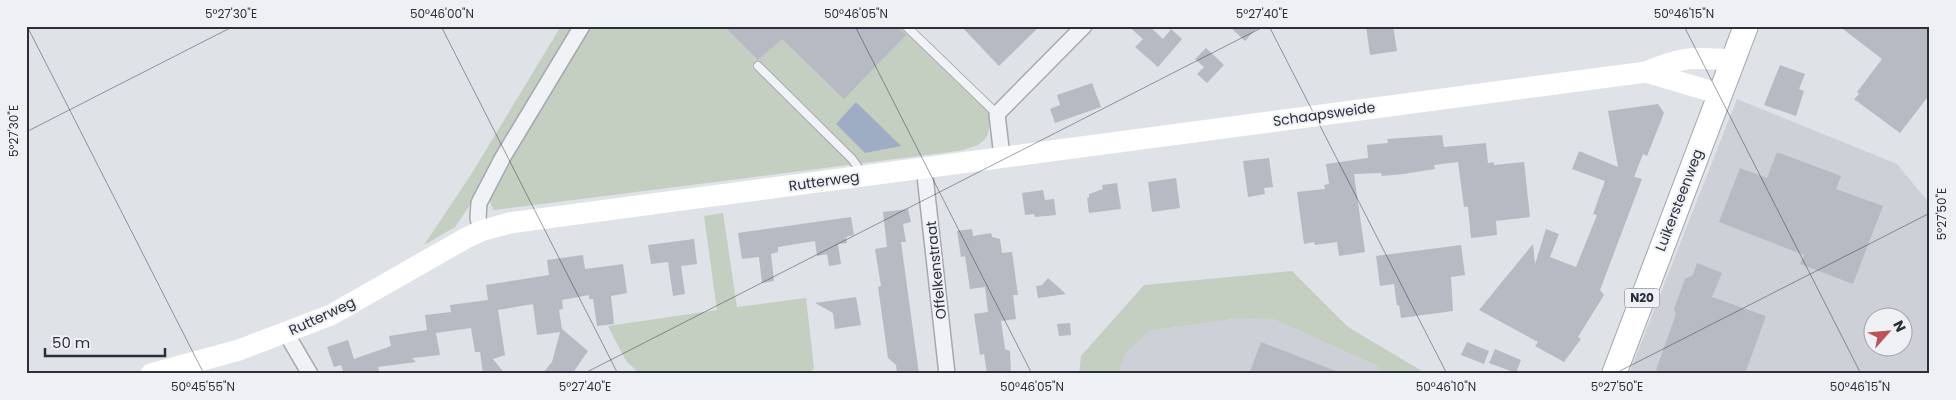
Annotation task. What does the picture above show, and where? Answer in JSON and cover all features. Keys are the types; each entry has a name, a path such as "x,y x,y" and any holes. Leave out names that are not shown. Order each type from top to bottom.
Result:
{"main road":[{"name":"Luikersteenweg","path":"1614,374 1746,26"}],"street":[{"path":"481,231 478,218 479,203 503,158 582,26"},
{"path":"1002,158 997,114 1084,26"},
{"name":"Schaapsweide","path":"1002,158 1646,72 1670,61 1692,57 1733,60"},
{"name":"Schaapsweide","path":"1646,72 1720,94"},
{"name":"Rutterweg","path":"150,374 239,350 331,315 481,231 509,223 1002,158"},
{"name":"Offelkenstraat","path":"924,167 947,374"},
{"path":"286,333 310,374"}],"lane":[{"path":"906,26 997,114"},
{"path":"758,66 852,159 864,176"}],"shaded area":[{"path":"1737,99 1897,164 1930,204 1930,374 1629,374"},
{"path":"1241,318 1273,319 1375,365 1385,374 1118,374 1124,354 1149,331"}],"green space":[{"path":"561,26 578,26 474,199 455,227 424,245 472,173"},
{"path":"588,26 901,26 987,109 989,119 988,133 981,143 958,151 494,210 489,201 550,88"},
{"path":"723,213 737,307 806,298 814,368 809,374 640,374 626,361 608,326 717,310 704,216"},
{"path":"1292,271 1348,327 1427,374 1385,374 1375,365 1273,319 1241,318 1149,331 1125,354 1118,374 1079,374 1081,356 1144,285"}],"water":[{"path":"856,102 901,146 865,153 836,124"}],"building":[{"path":"724,26 897,26 906,35 844,99 782,39 758,60"},
{"path":"961,26 1040,26 999,66"},
{"path":"1128,26 1149,26 1163,39 1171,29 1182,39 1158,67 1135,47 1143,39"},
{"path":"1229,26 1259,26 1245,41"},
{"path":"1366,26 1393,26 1397,51 1370,55"},
{"path":"1839,26 1930,26 1930,94 1900,133 1854,99 1859,94 1857,92 1882,59"},
{"path":"1206,48 1224,65 1207,83 1197,74 1204,67 1195,59"},
{"path":"1780,65 1805,74 1799,89 1804,91 1796,116 1764,105"},
{"path":"1092,83 1101,107 1055,123 1050,109 1060,105 1057,95"},
{"path":"1658,104 1664,113 1647,156 1643,154 1634,177 1642,179 1600,290 1604,295 1578,337 1581,339 1564,362 1535,346 1538,342 1479,310 1533,244 1535,264 1546,229 1559,234 1550,257 1576,267 1597,215 1593,214 1605,181 1572,169 1579,151 1618,167 1608,111"},
{"path":"1442,135 1444,147 1486,143 1488,163 1494,162 1494,165 1524,162 1530,217 1496,221 1497,235 1471,238 1468,207 1464,207 1458,162 1434,165 1435,169 1403,174 1382,176 1381,173 1354,174 1365,252 1339,256 1337,242 1315,245 1314,242 1304,244 1297,192 1325,189 1324,185 1329,184 1326,164 1368,158 1367,145 1388,143 1387,139"},
{"path":"1777,152 1841,176 1836,189 1883,206 1853,284 1800,264 1804,255 1719,222 1740,168 1767,178"},
{"path":"1269,158 1273,187 1264,188 1265,194 1248,197 1243,161"},
{"path":"1176,178 1180,208 1152,212 1148,182"},
{"path":"1117,183 1121,209 1089,213 1087,198 1089,194 1103,189 1102,185"},
{"path":"1043,190 1045,200 1054,199 1056,215 1035,217 1034,214 1025,215 1022,193"},
{"path":"908,209 911,222 903,224 906,242 901,242 919,374 897,374 896,365 888,358 878,287 881,286 875,249 887,247 883,212"},
{"path":"851,217 854,235 846,237 847,243 838,244 841,264 829,266 827,254 817,256 815,241 778,247 778,252 771,254 774,281 762,283 759,257 742,259 738,233"},
{"path":"972,229 973,236 991,233 992,237 1000,239 1002,253 1012,252 1018,295 1013,295 1016,319 1001,321 1005,349 1010,351 1011,374 987,374 984,354 980,355 974,314 988,312 985,287 970,289 965,256 961,257 957,231"},
{"path":"694,239 697,264 681,266 685,294 673,296 668,262 651,264 648,245"},
{"path":"1461,245 1465,275 1451,277 1453,311 1401,318 1394,284 1380,286 1376,256"},
{"path":"583,255 585,269 623,264 627,293 611,296 614,324 597,326 593,299 589,299 589,295 562,300 563,309 559,310 562,329 588,351 572,374 542,374 552,362 560,332 537,335 533,304 498,310 505,355 493,359 505,374 483,374 480,352 475,352 471,328 436,333 440,355 412,358 416,362 378,367 379,371 369,374 344,374 341,365 334,367 327,347 348,340 354,359 391,346 389,336 427,330 425,315 451,312 450,305 488,300 486,285 549,275 547,260"},
{"path":"1697,263 1722,273 1712,297 1766,316 1745,374 1665,374 1656,370 1676,314 1674,309 1685,279 1693,275"},
{"path":"1048,278 1066,294 1038,298 1036,286 1042,285"},
{"path":"856,297 861,325 835,329 833,313 815,303"},
{"path":"1070,323 1071,335 1059,336 1057,324"},
{"path":"1261,342 1341,373 1341,374 1249,374"},
{"path":"1467,342 1489,351 1484,364 1461,355"},
{"path":"1495,349 1521,360 1516,373 1489,363"}]}
